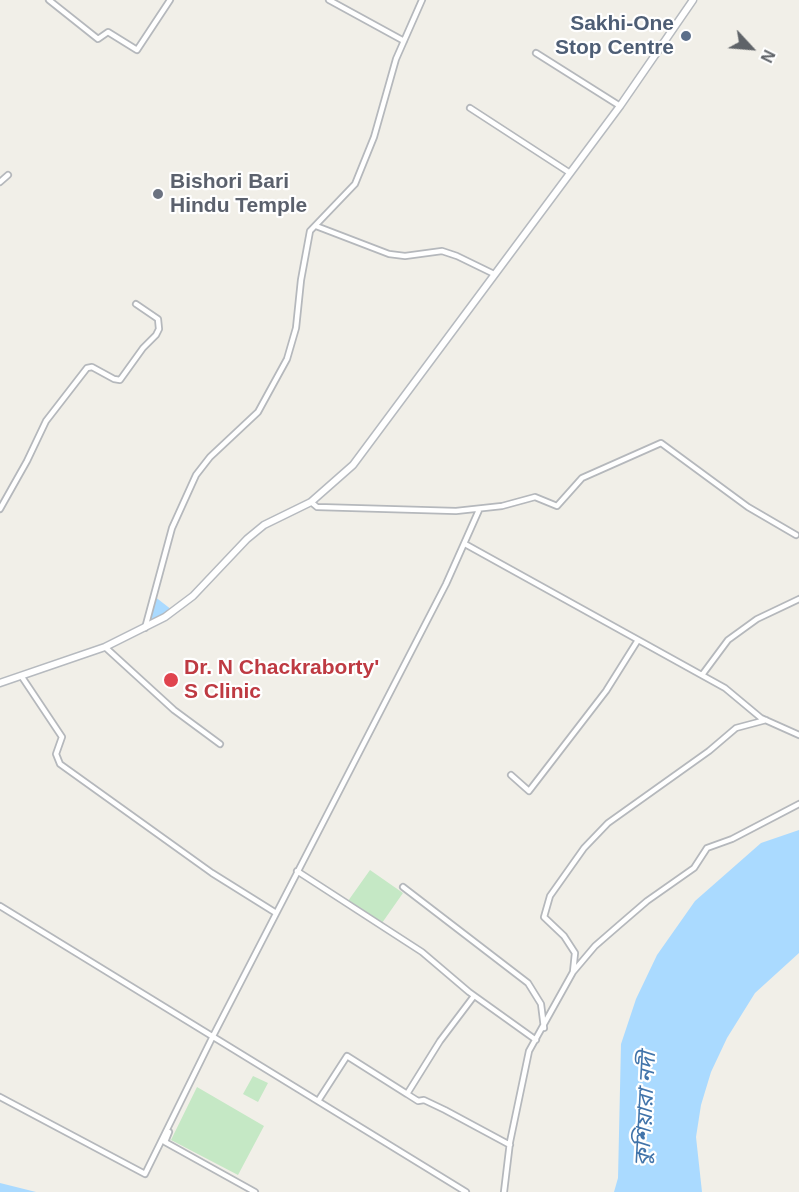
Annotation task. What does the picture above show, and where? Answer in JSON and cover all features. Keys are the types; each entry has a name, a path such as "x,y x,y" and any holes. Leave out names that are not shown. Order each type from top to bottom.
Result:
{"main road":[{"path":"0,683 105,647 145,628 175,610 264,525 310,502 353,465 620,106 693,0"}],"street":[{"path":"49,0 98,39 108,32 137,50 170,0"},
{"path":"329,0 404,41"},
{"path":"145,628 172,528 196,475 210,457 258,412 287,359 296,328 301,280 310,231 355,184 374,137 396,59 422,0"},
{"path":"536,53 620,106"},
{"path":"470,108 570,173"},
{"path":"0,182 8,175"},
{"path":"316,226 389,254 405,256 442,251 494,274"},
{"path":"0,509 23,469 46,421 87,368 92,367 120,380 143,348 156,335 159,329 158,319 136,304"},
{"path":"310,502 317,507 456,511 479,510 535,497 557,506 582,478 661,443 748,507 796,535"},
{"path":"0,1096 145,1174 213,1035 465,544 479,510"},
{"path":"465,544 725,688 766,720 799,735"},
{"path":"702,675 728,640 757,619 799,599"},
{"path":"511,775 529,791 606,691 638,640"},
{"path":"105,647 174,710 220,744"},
{"path":"22,677 62,737 56,754 60,764 212,873 276,912"},
{"path":"573,972 575,953 564,936 544,917 550,896 584,848 608,823 709,751 736,728 766,720"},
{"path":"504,1192 510,1145 529,1051 544,1028 573,972 595,946 647,901 694,868 707,848 732,839 799,804"},
{"path":"297,871 422,952 474,996 536,1040"},
{"path":"403,888 528,983 541,1004 544,1028"},
{"path":"0,906 466,1192"},
{"path":"407,1094 440,1041 474,996"},
{"path":"213,1035 178,1107 165,1142 255,1192"},
{"path":"318,1101 347,1056 418,1101 424,1100 438,1106 510,1145"}],"green space":[{"path":"370,870 403,893 382,923 348,901"},
{"path":"253,1076 268,1083 258,1102 243,1094"},
{"path":"197,1087 264,1126 238,1175 171,1140"}],"water":[{"path":"154,596 172,610 147,624"},
{"name":"কুশিয়ারা নদী","path":"799,830 799,953 755,993 727,1038 711,1072 701,1105 696,1137 702,1192 614,1192 618,1178 621,1044 636,999 657,955 695,901 761,843"},
{"path":"0,1183 36,1192 0,1192"}],"place":[{"name":"Sakhi-One Stop Centre","path":"686,36"},
{"name":"Bishori Bari Hindu Temple","path":"158,194"},
{"name":"Dr. N Chackraborty' S Clinic","path":"171,680"}]}
